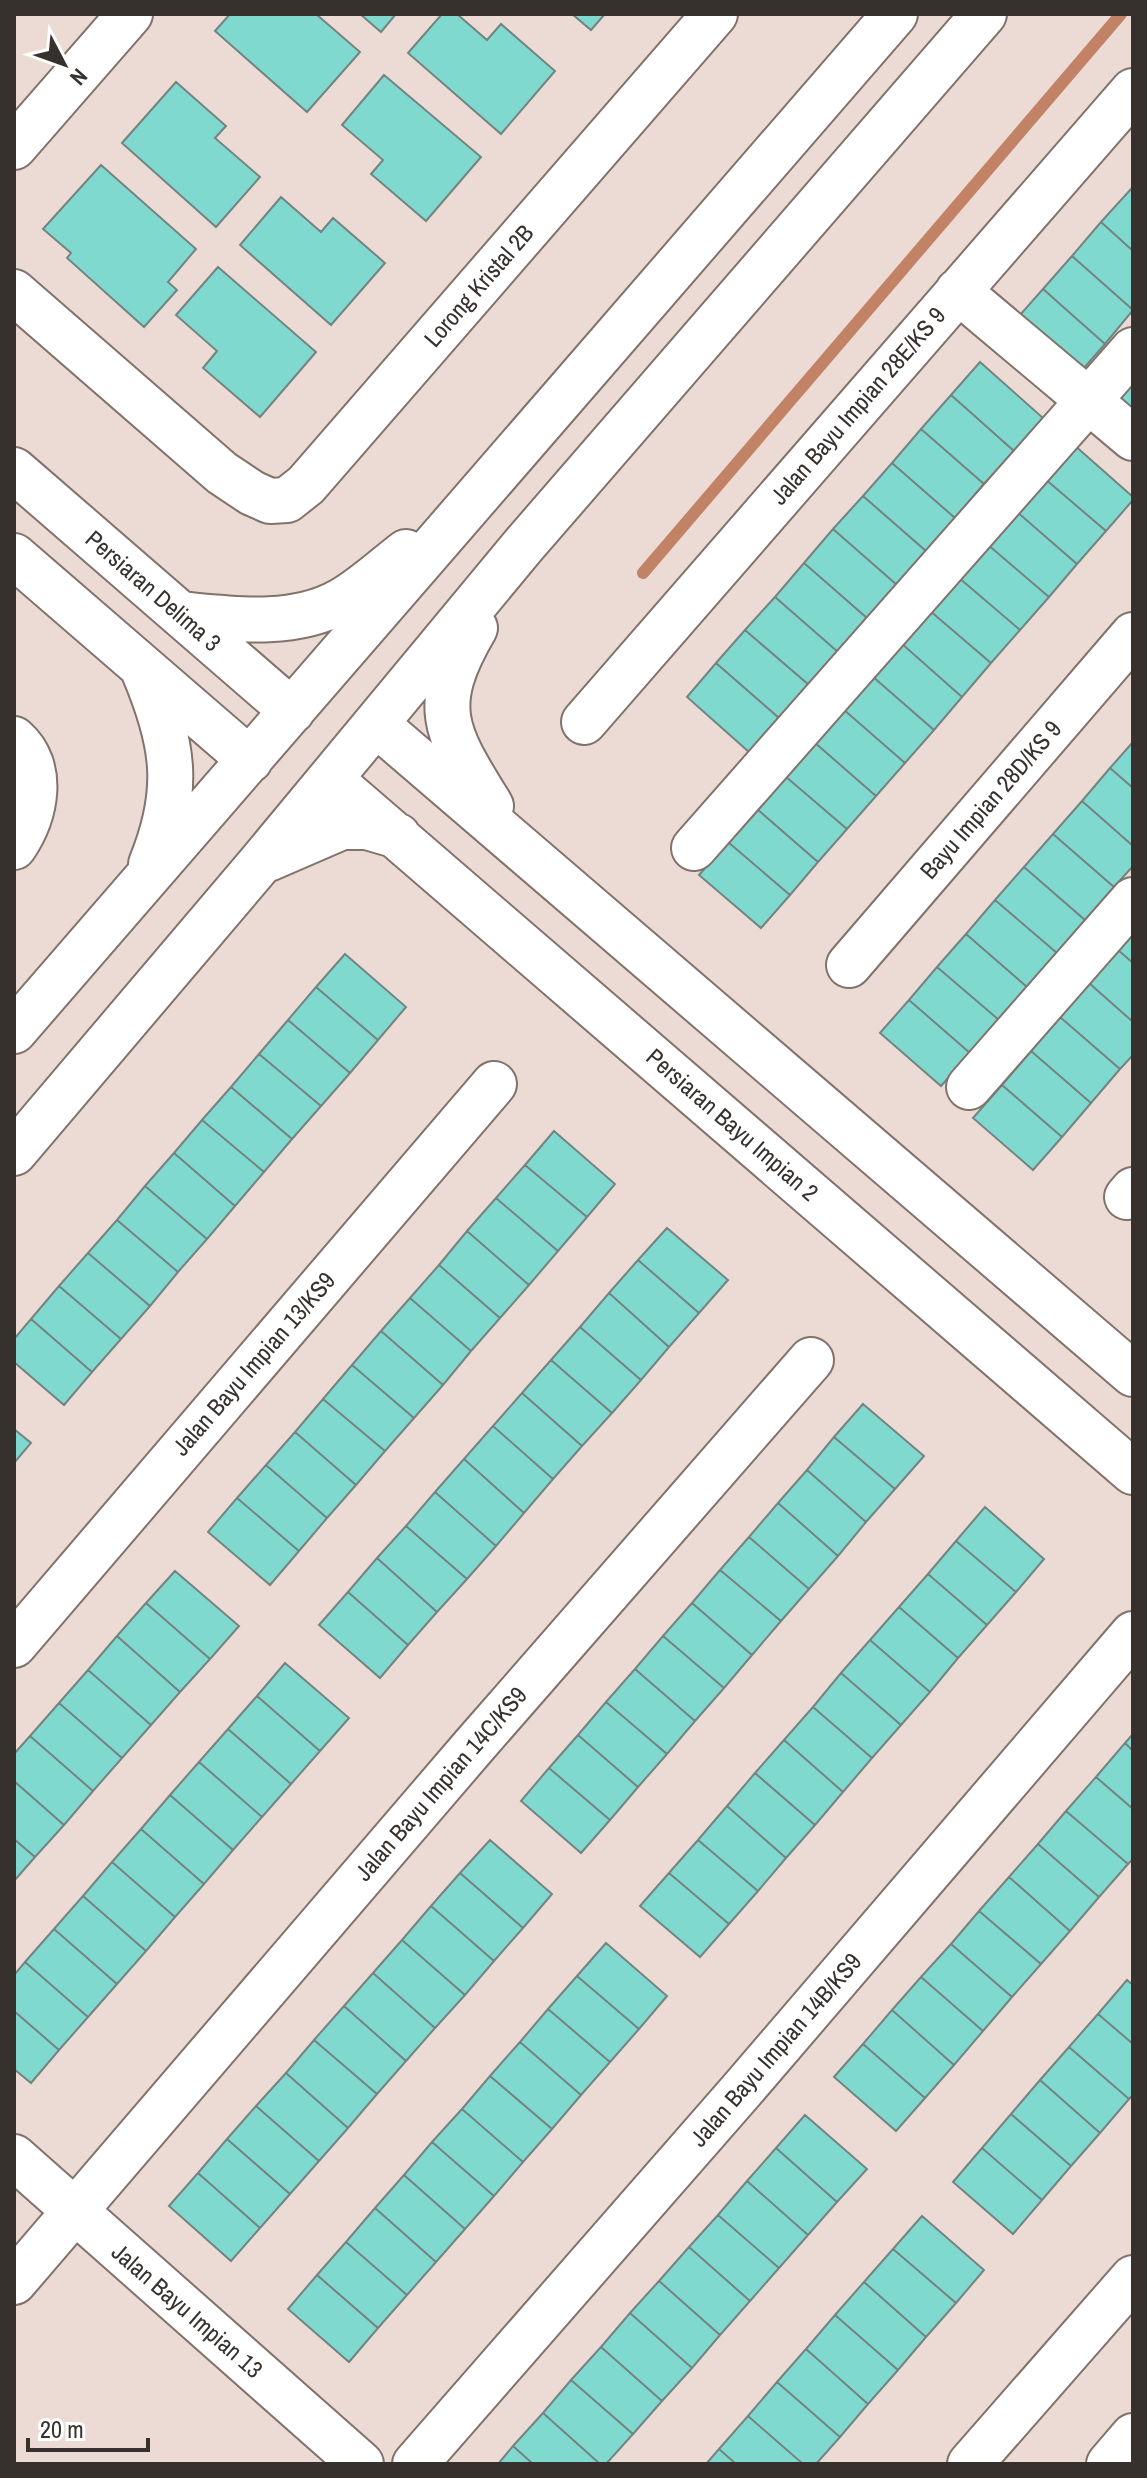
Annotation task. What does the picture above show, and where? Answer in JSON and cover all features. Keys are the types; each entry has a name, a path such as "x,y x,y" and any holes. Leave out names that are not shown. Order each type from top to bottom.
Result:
{"street":[{"path":"14,147 130,14"},
{"name":"Lorong Kristal 2B","path":"14,292 222,473 270,501 287,500 306,485 715,14"},
{"path":"14,1031 895,14"},
{"path":"14,1153 523,546 984,14"},
{"name":"Jalan Bayu Impian 28E/KS 9","path":"584,722 1133,91"},
{"path":"958,291 1133,438"},
{"path":"694,848 1133,350"},
{"name":"Persiaran Delima 3","path":"14,470 292,711"},
{"path":"180,614 273,619 310,614 341,601 472,504"},
{"path":"513,841 459,754 447,724 447,695 457,658 523,546"},
{"path":"14,556 250,760"},
{"name":"Bayu Impian 28D/KS 9","path":"849,965 1133,635"},
{"path":"141,666 165,731 172,766 165,831 144,883"},
{"path":"376,724 1133,1374"},
{"path":"14,739 32,765 36,785 30,812 15,845"},
{"name":"Persiaran Bayu Impian 2","path":"330,779 1133,1472"},
{"path":"261,862 342,827 367,827 398,836"},
{"path":"969,1087 1133,900"},
{"name":"Jalan Bayu Impian 13/KS9","path":"14,1645 494,1084"},
{"name":"Jalan Bayu Impian 14C/KS9","path":"14,2282 483,1735 811,1360"},
{"name":"Jalan Bayu Impian 14B/KS9","path":"415,2464 741,2091 1133,1634"},
{"name":"Jalan Bayu Impian 13","path":"14,2157 361,2464"},
{"path":"970,2464 1133,2278"},
{"path":"1109,2464 1133,2436"}],"building":[{"path":"230,14 316,14 360,52 307,112 215,31"},
{"path":"360,14 396,14 381,32"},
{"path":"442,14 457,14 487,40 501,24 555,71 501,134 408,53"},
{"path":"572,14 605,14 591,30"},
{"path":"384,75 481,157 426,221 371,174 383,160 342,125"},
{"path":"176,82 226,126 215,138 260,177 216,227 122,143"},
{"path":"101,165 196,249 168,282 177,290 144,327 67,258 71,253 43,229"},
{"path":"1131,189 1133,191 1133,251 1101,222"},
{"path":"281,197 321,232 333,218 385,263 331,325 240,245"},
{"path":"1101,222 1133,251 1133,310 1072,256"},
{"path":"1072,256 1133,310 1105,344 1043,289"},
{"path":"218,267 316,352 260,417 203,368 217,351 176,315"},
{"path":"1043,289 1105,344 1076,377 1013,323"},
{"path":"980,362 1043,418 1014,451 951,395"},
{"path":"1133,374 1133,430 1105,406"},
{"path":"951,395 1014,451 984,484 921,429"},
{"path":"921,429 984,484 955,518 892,463"},
{"path":"1073,444 1133,497 1106,531 1044,478"},
{"path":"892,463 955,518 926,551 863,496"},
{"path":"1044,478 1106,531 1077,564 1016,511"},
{"path":"863,496 926,551 897,585 833,529"},
{"path":"1016,511 1077,564 1049,597 987,544"},
{"path":"833,529 897,585 867,618 804,563"},
{"path":"987,544 1049,597 1020,630 958,577"},
{"path":"804,563 867,618 838,652 775,597"},
{"path":"958,577 1020,630 991,663 929,610"},
{"path":"775,597 838,652 809,685 745,630"},
{"path":"929,610 991,663 962,697 901,643"},
{"path":"745,630 809,685 779,718 716,663"},
{"path":"901,643 962,697 934,730 872,676"},
{"path":"716,663 779,718 749,752 687,697"},
{"path":"872,676 934,730 905,763 843,709"},
{"path":"843,709 905,763 876,796 814,742"},
{"path":"814,742 876,796 847,829 785,776"},
{"path":"1133,742 1133,788 1110,768"},
{"path":"1110,768 1133,788 1133,846 1082,801"},
{"path":"785,776 847,829 818,862 757,809"},
{"path":"1082,801 1133,846 1133,866 1114,887 1053,834"},
{"path":"757,809 818,862 790,895 728,842"},
{"path":"1053,834 1114,887 1085,920 1024,867"},
{"path":"728,842 790,895 761,928 699,875"},
{"path":"1024,867 1085,920 1057,953 995,900"},
{"path":"995,900 1057,953 1027,987 966,934"},
{"path":"1133,933 1133,963 1118,950"},
{"path":"966,934 1027,987 999,1020 937,967"},
{"path":"1118,950 1133,963 1133,1022 1089,983"},
{"path":"345,954 406,1007 378,1040 316,987"},
{"path":"937,967 999,1020 970,1053 909,1000"},
{"path":"1089,983 1133,1022 1133,1055 1120,1069 1060,1017"},
{"path":"316,987 378,1040 350,1073 288,1020"},
{"path":"909,1000 970,1053 941,1086 880,1033"},
{"path":"1060,1017 1120,1069 1091,1103 1031,1051"},
{"path":"288,1020 350,1073 321,1106 259,1054"},
{"path":"1031,1051 1091,1103 1062,1137 1002,1085"},
{"path":"259,1054 321,1106 292,1139 231,1087"},
{"path":"1002,1085 1062,1137 1033,1170 973,1118"},
{"path":"231,1087 292,1139 264,1172 202,1120"},
{"path":"202,1120 264,1172 235,1206 174,1153"},
{"path":"554,1131 615,1184 587,1217 525,1165"},
{"path":"174,1153 235,1206 207,1239 145,1186"},
{"path":"525,1165 587,1217 558,1251 496,1198"},
{"path":"145,1186 207,1239 178,1272 117,1220"},
{"path":"496,1198 558,1251 529,1285 467,1231"},
{"path":"117,1220 178,1272 150,1306 88,1253"},
{"path":"667,1228 728,1280 699,1313 638,1260"},
{"path":"467,1231 529,1285 500,1318 439,1265"},
{"path":"88,1253 150,1306 121,1339 59,1286"},
{"path":"638,1260 699,1313 669,1347 609,1293"},
{"path":"439,1265 500,1318 471,1351 410,1298"},
{"path":"59,1286 121,1339 92,1372 31,1319"},
{"path":"609,1293 669,1347 641,1380 580,1327"},
{"path":"410,1298 471,1351 443,1385 381,1331"},
{"path":"31,1319 92,1372 64,1405 14,1362 14,1339"},
{"path":"580,1327 641,1380 612,1413 551,1360"},
{"path":"381,1331 443,1385 414,1418 352,1365"},
{"path":"551,1360 612,1413 582,1446 522,1393"},
{"path":"352,1365 414,1418 385,1451 323,1399"},
{"path":"522,1393 582,1446 553,1479 493,1426"},
{"path":"323,1399 385,1451 356,1485 295,1432"},
{"path":"863,1404 924,1456 895,1489 834,1437"},
{"path":"493,1426 553,1479 524,1513 464,1459"},
{"path":"14,1429 31,1443 14,1463"},
{"path":"295,1432 356,1485 327,1518 266,1465"},
{"path":"834,1437 895,1489 866,1522 807,1470"},
{"path":"464,1459 524,1513 496,1546 435,1492"},
{"path":"266,1465 327,1518 299,1551 237,1498"},
{"path":"807,1470 866,1522 838,1556 778,1503"},
{"path":"435,1492 496,1546 467,1579 406,1526"},
{"path":"237,1498 299,1551 270,1585 208,1532"},
{"path":"778,1503 838,1556 809,1589 749,1537"},
{"path":"985,1507 1044,1559 1016,1592 956,1541"},
{"path":"406,1526 467,1579 437,1612 377,1558"},
{"path":"749,1537 809,1589 781,1621 720,1570"},
{"path":"956,1541 1016,1592 987,1625 928,1574"},
{"path":"377,1558 437,1612 408,1645 348,1592"},
{"path":"720,1570 781,1621 752,1655 692,1603"},
{"path":"175,1571 239,1626 210,1659 146,1603"},
{"path":"928,1574 987,1625 958,1658 899,1607"},
{"path":"348,1592 408,1645 380,1678 319,1625"},
{"path":"146,1603 210,1659 180,1692 117,1636"},
{"path":"692,1603 752,1655 724,1688 663,1636"},
{"path":"899,1607 958,1658 930,1692 870,1640"},
{"path":"117,1636 180,1692 151,1725 88,1670"},
{"path":"663,1636 724,1688 695,1721 635,1669"},
{"path":"870,1640 930,1692 901,1725 841,1673"},
{"path":"285,1663 349,1718 320,1751 257,1696"},
{"path":"635,1669 695,1721 667,1754 606,1702"},
{"path":"88,1670 151,1725 122,1758 59,1703"},
{"path":"841,1673 901,1725 872,1758 813,1707"},
{"path":"257,1696 320,1751 291,1784 228,1729"},
{"path":"606,1702 667,1754 638,1787 578,1735"},
{"path":"59,1703 122,1758 93,1791 30,1736"},
{"path":"813,1707 872,1758 843,1792 784,1740"},
{"path":"228,1729 291,1784 262,1817 199,1762"},
{"path":"1133,1734 1133,1751 1125,1743"},
{"path":"578,1735 638,1787 610,1820 549,1768"},
{"path":"30,1736 93,1791 64,1825 14,1781 14,1754"},
{"path":"784,1740 843,1792 815,1825 755,1773"},
{"path":"1125,1743 1133,1751 1133,1809 1096,1777"},
{"path":"199,1762 262,1817 233,1850 170,1795"},
{"path":"549,1768 610,1820 581,1853 521,1801"},
{"path":"755,1773 815,1825 786,1858 727,1806"},
{"path":"1096,1777 1133,1809 1133,1859 1128,1864 1066,1811"},
{"path":"14,1781 64,1825 35,1857 14,1839"},
{"path":"170,1795 233,1850 204,1884 141,1829"},
{"path":"727,1806 786,1858 758,1891 698,1840"},
{"path":"1066,1811 1128,1864 1099,1897 1038,1844"},
{"path":"141,1829 204,1884 175,1917 112,1862"},
{"path":"14,1839 35,1857 14,1881"},
{"path":"490,1840 552,1894 523,1928 460,1873"},
{"path":"698,1840 758,1891 729,1924 669,1873"},
{"path":"1038,1844 1099,1897 1070,1931 1009,1877"},
{"path":"112,1862 175,1917 146,1951 83,1896"},
{"path":"460,1873 523,1928 494,1961 431,1906"},
{"path":"669,1873 729,1924 700,1957 640,1906"},
{"path":"1009,1877 1070,1931 1041,1964 979,1911"},
{"path":"83,1896 146,1951 117,1984 54,1929"},
{"path":"431,1906 494,1961 465,1995 402,1940"},
{"path":"979,1911 1041,1964 1012,1997 951,1944"},
{"path":"54,1929 117,1984 88,2017 25,1962"},
{"path":"402,1940 465,1995 435,2028 373,1973"},
{"path":"606,1943 667,1996 639,2029 577,1976"},
{"path":"951,1944 1012,1997 983,2031 921,1977"},
{"path":"25,1962 88,2017 59,2050 14,2011 14,1975"},
{"path":"373,1973 435,2028 406,2061 344,2006"},
{"path":"577,1976 639,2029 610,2062 548,2009"},
{"path":"921,1977 983,2031 954,2065 892,2010"},
{"path":"1127,1980 1133,1985 1133,2044 1098,2014"},
{"path":"344,2006 406,2061 377,2094 314,2040"},
{"path":"548,2009 610,2062 581,2095 520,2042"},
{"path":"892,2010 954,2065 925,2098 863,2044"},
{"path":"14,2011 59,2050 31,2083 14,2069"},
{"path":"1098,2014 1133,2044 1133,2095 1129,2099 1069,2047"},
{"path":"314,2040 377,2094 348,2128 286,2073"},
{"path":"520,2042 581,2095 552,2129 490,2076"},
{"path":"863,2044 925,2098 896,2131 834,2077"},
{"path":"1069,2047 1129,2099 1100,2133 1040,2080"},
{"path":"286,2073 348,2128 319,2161 256,2106"},
{"path":"490,2076 552,2129 523,2162 462,2109"},
{"path":"1040,2080 1100,2133 1071,2166 1011,2114"},
{"path":"256,2106 319,2161 290,2194 227,2139"},
{"path":"462,2109 523,2162 494,2196 432,2142"},
{"path":"1011,2114 1071,2166 1042,2200 982,2148"},
{"path":"805,2115 867,2169 837,2202 776,2148"},
{"path":"227,2139 290,2194 260,2228 198,2173"},
{"path":"432,2142 494,2196 465,2229 404,2175"},
{"path":"776,2148 837,2202 808,2235 747,2181"},
{"path":"982,2148 1042,2200 1013,2234 953,2182"},
{"path":"198,2173 260,2228 231,2261 169,2206"},
{"path":"404,2175 465,2229 436,2262 375,2208"},
{"path":"747,2181 808,2235 779,2268 718,2215"},
{"path":"375,2208 436,2262 407,2295 346,2242"},
{"path":"718,2215 779,2268 750,2301 689,2247"},
{"path":"922,2216 984,2270 956,2303 893,2249"},
{"path":"346,2242 407,2295 378,2328 317,2275"},
{"path":"689,2247 750,2301 720,2335 659,2281"},
{"path":"893,2249 956,2303 926,2337 864,2282"},
{"path":"317,2275 378,2328 349,2362 288,2309"},
{"path":"659,2281 720,2335 692,2368 630,2313"},
{"path":"864,2282 926,2337 898,2370 835,2315"},
{"path":"630,2313 692,2368 662,2401 601,2347"},
{"path":"835,2315 898,2370 868,2404 806,2349"},
{"path":"601,2347 662,2401 633,2434 571,2380"},
{"path":"806,2349 868,2404 840,2437 777,2382"},
{"path":"571,2380 633,2434 606,2464 600,2464 543,2413"},
{"path":"777,2382 840,2437 816,2464 803,2464 748,2416"},
{"path":"543,2413 600,2464 533,2464 513,2446"},
{"path":"748,2416 803,2464 736,2464 719,2449"},
{"path":"513,2446 533,2464 498,2464"},
{"path":"719,2449 736,2464 706,2464"}],"waterway":[{"path":"643,573 1121,14"}]}
